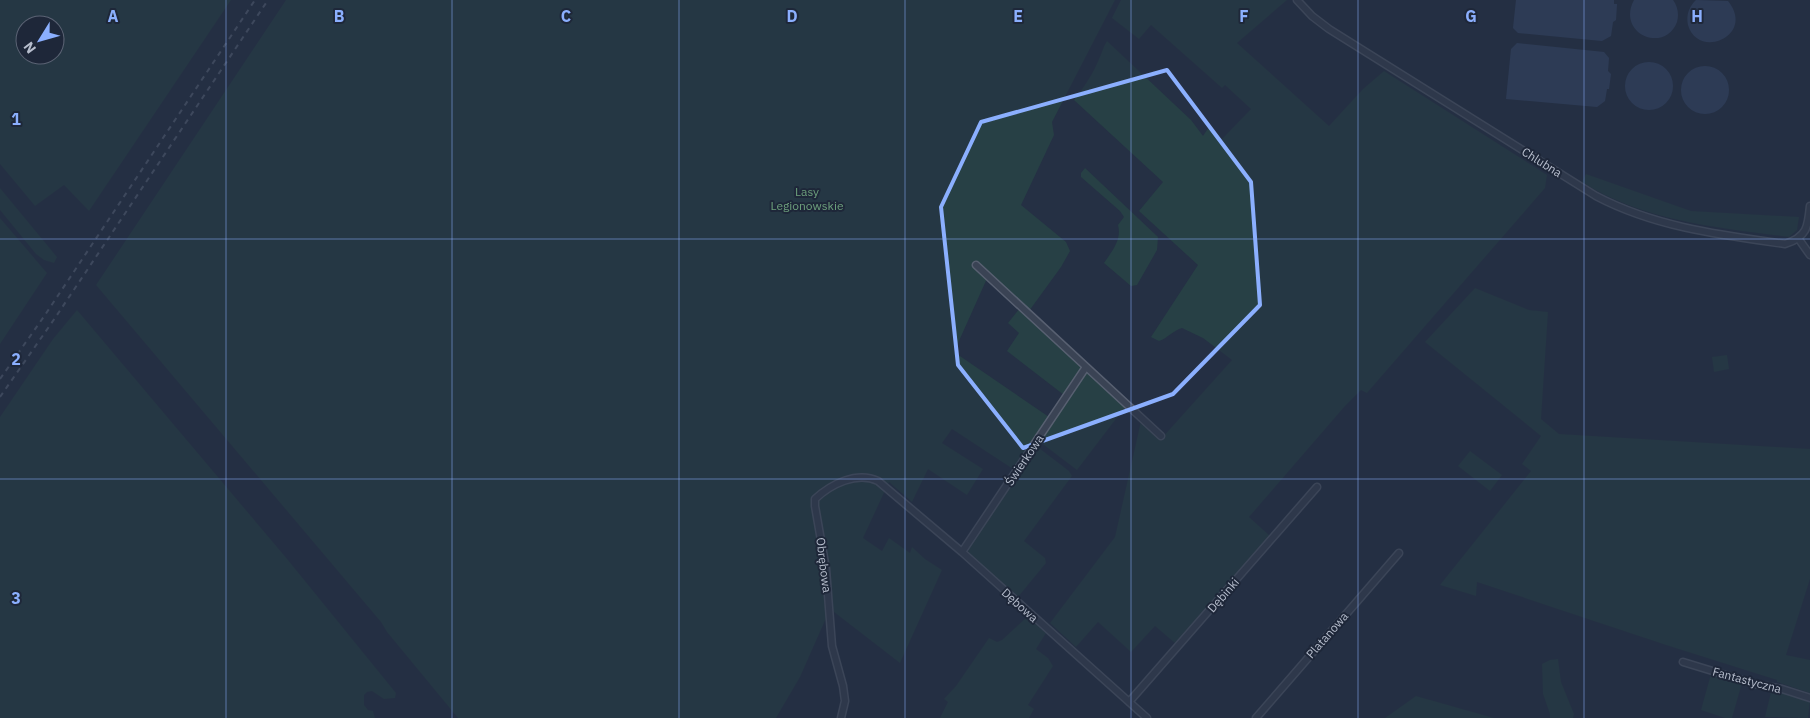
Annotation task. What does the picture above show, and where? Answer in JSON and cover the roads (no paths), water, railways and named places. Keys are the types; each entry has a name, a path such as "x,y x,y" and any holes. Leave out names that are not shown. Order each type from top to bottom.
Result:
{"street":[{"name":"Chlubna","path":"1297,0 1312,16 1329,29 1613,205 1643,218 1683,228 1785,244 1798,238"},
{"path":"1810,206 1807,229 1798,238 1810,255"},
{"path":"976,265 1161,436"},
{"name":"Świerkowa","path":"962,552 1086,367"},
{"name":"Obrębowa","path":"841,718 844,709 844,694 832,646 826,569 815,499 845,480 860,477 878,480 892,492"},
{"name":"Dębinki","path":"1128,702 1317,487"},
{"name":"Dębowa","path":"892,492 962,552 1147,718"},
{"name":"Platanowa","path":"1256,718 1399,553"},
{"name":"Fantastyczna","path":"1683,662 1755,684 1782,689 1810,698"}],"water":[{"path":"1516,0 1614,0 1614,4 1617,4 1616,20 1613,22 1611,36 1602,41 1518,33 1513,28"},
{"path":"1634,0 1673,0 1678,16 1671,32 1663,37 1653,38 1644,36 1637,30 1631,22 1630,12"},
{"path":"1696,0 1728,1 1735,14 1735,24 1730,33 1722,39 1712,42 1702,41 1694,35 1688,25 1687,18 1690,8"},
{"path":"1517,43 1604,52 1609,58 1608,71 1611,74 1605,101 1597,107 1506,99 1511,49"},
{"path":"1644,62 1654,62 1666,69 1673,81 1673,91 1666,103 1654,110 1644,110 1636,106 1629,99 1625,91 1625,81 1629,73 1636,66"},
{"path":"1700,66 1710,66 1722,73 1729,85 1729,95 1722,107 1710,114 1700,114 1692,110 1685,103 1681,95 1681,85 1685,77 1692,70"}],"railway":[{"path":"0,379 45,315 255,0"},
{"path":"0,397 268,0"}],"park label":[{"name":"Lasy Legionowskie","path":"807,198"}]}
